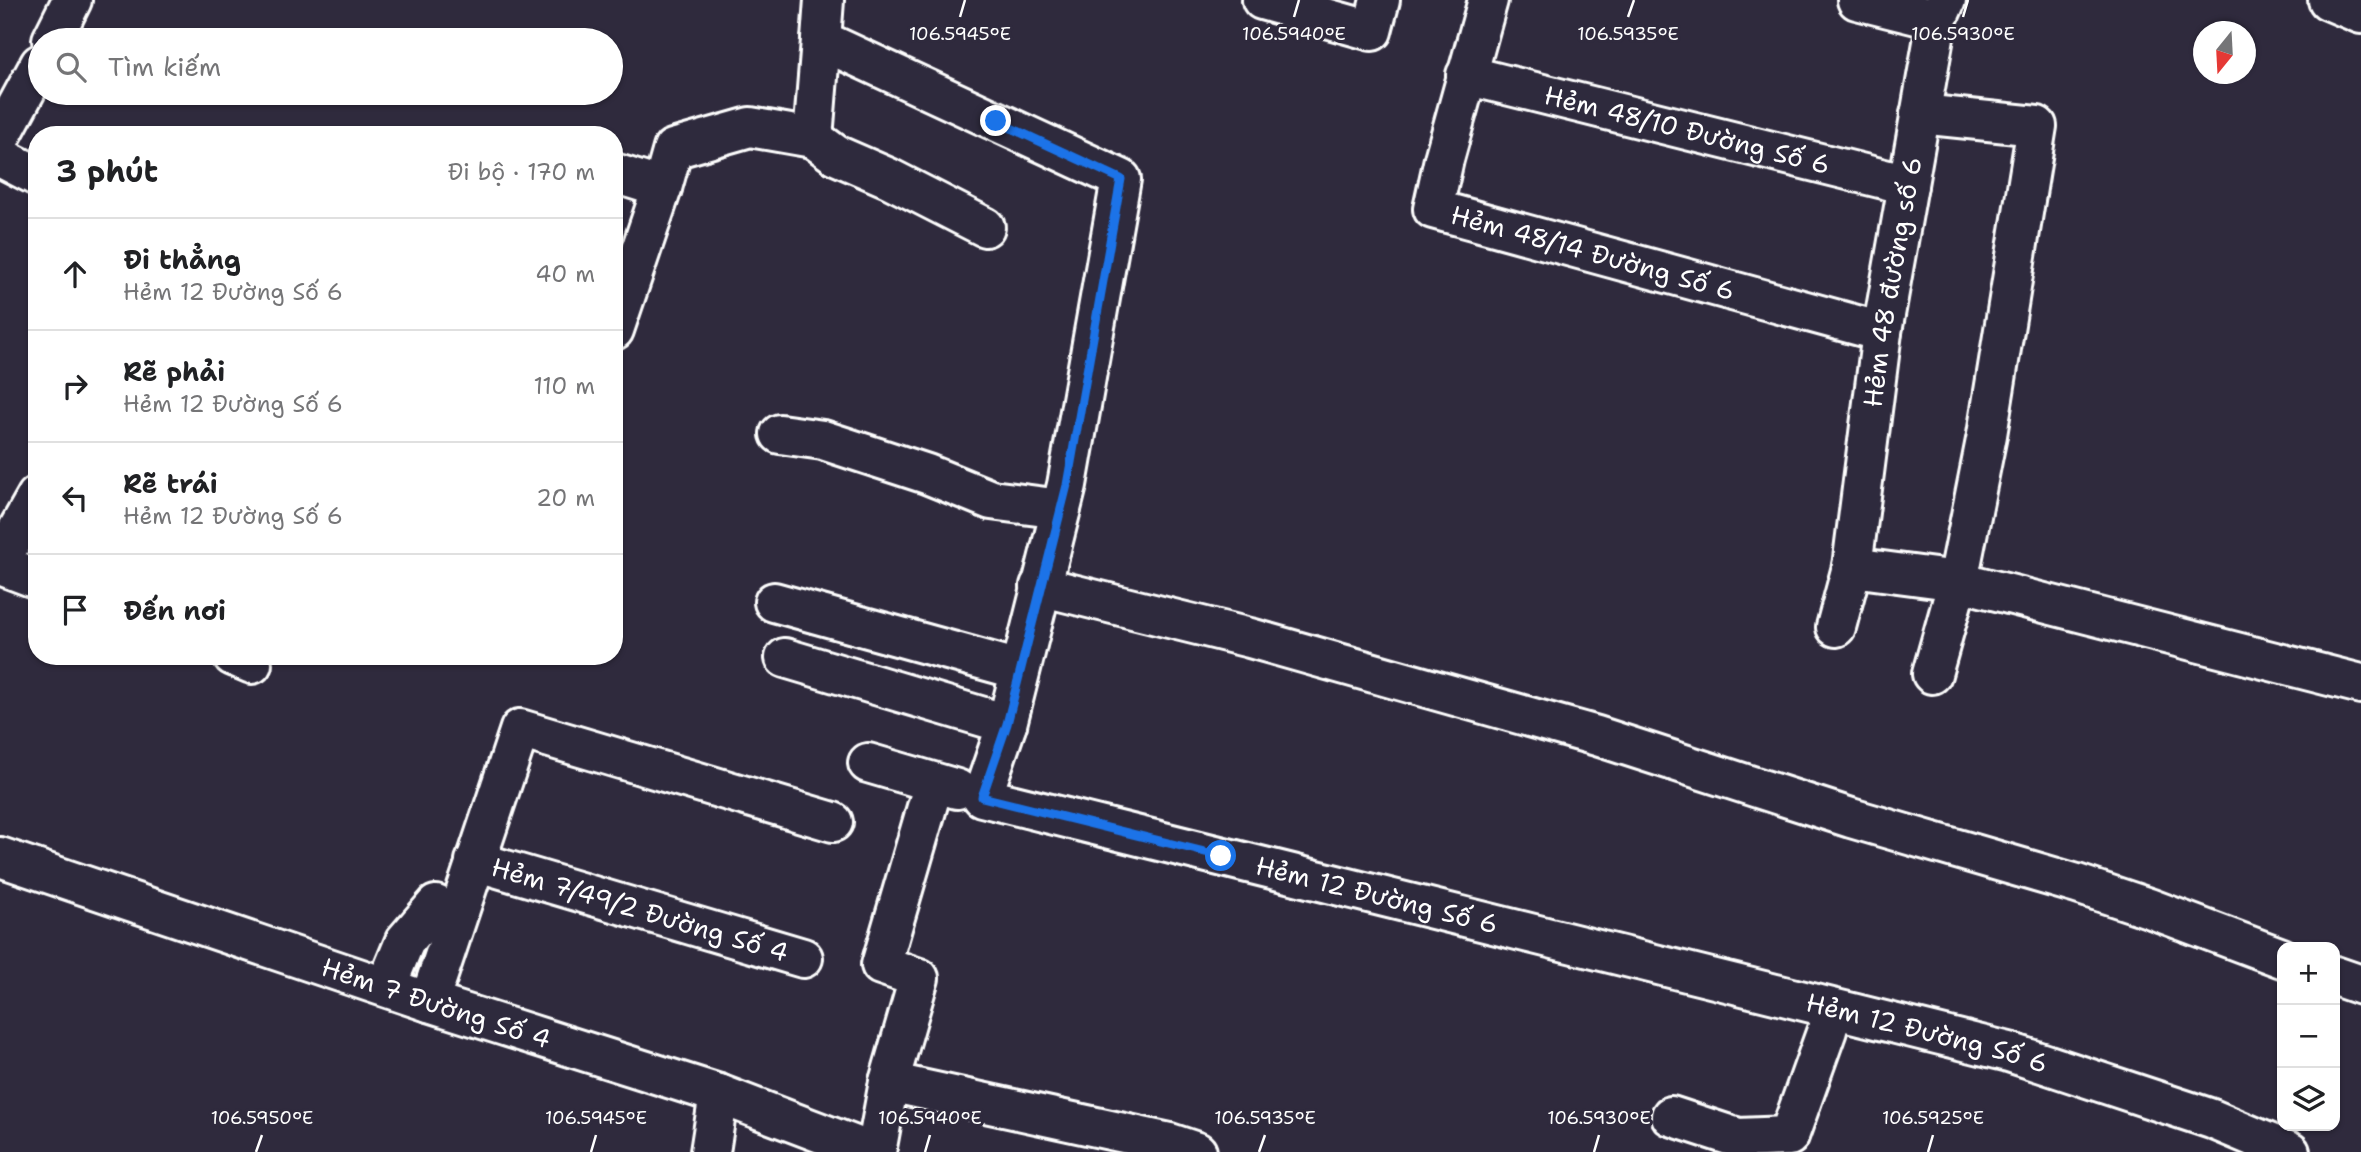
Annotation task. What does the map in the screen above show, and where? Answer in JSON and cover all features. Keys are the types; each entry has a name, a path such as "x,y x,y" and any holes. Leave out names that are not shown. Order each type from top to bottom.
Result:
{"street":[{"path":"58,28 72,0"},
{"path":"813,138 824,0"},
{"path":"1262,0 1372,32 1380,0"},
{"name":"Hẻm 48/14 Đường Số 6","path":"1489,0 1466,75 1433,209 1882,332"},
{"path":"1857,0 1941,10"},
{"path":"2328,0 2361,14"},
{"name":"Hẻm 48 đường số 6","path":"1836,627 1852,567 1882,332 1941,10"},
{"path":"821,40 1121,179 1061,509 1007,724 982,797"},
{"name":"Hẻm 48/10 Đường Số 6","path":"1466,75 1908,185"},
{"path":"0,138 28,86"},
{"path":"1920,114 2038,126 1987,435 1958,581 1932,674"},
{"path":"623,303 673,149 750,127 813,138 836,155 889,178 985,228"},
{"path":"0,157 28,171"},
{"path":"623,176 662,188"},
{"path":"780,434 823,440 927,474 991,500 1061,509"},
{"path":"28,512 0,563 28,575"},
{"path":"1852,567 1958,581 2361,684"},
{"path":"1040,586 1250,638 1597,736 1851,818 2089,888 2277,956"},
{"path":"774,602 1020,670"},
{"path":"785,658 1007,724"},
{"path":"429,1002 520,729 833,822"},
{"name":"Hẻm 12 Đường Số 6","path":"868,763 982,797 2009,1052 2212,1119 2290,1152"},
{"path":"874,1152 889,1082 919,978 881,965 934,783"},
{"name":"Hẻm 7 Đường Số 4","path":"0,857 429,1002 719,1094 874,1152"},
{"name":"Hẻm 7/49/2 Đường Số 4","path":"475,860 803,958"},
{"path":"386,987 405,941 436,905"},
{"path":"2340,978 2361,985"},
{"path":"1671,1116 1738,1138 1789,1136 1832,1009"},
{"path":"889,1082 1170,1143 1198,1152"},
{"path":"710,1152 719,1094"}],"route":[{"path":"996,121 1121,179 1067,485 1007,724 982,797 1221,856"}]}
